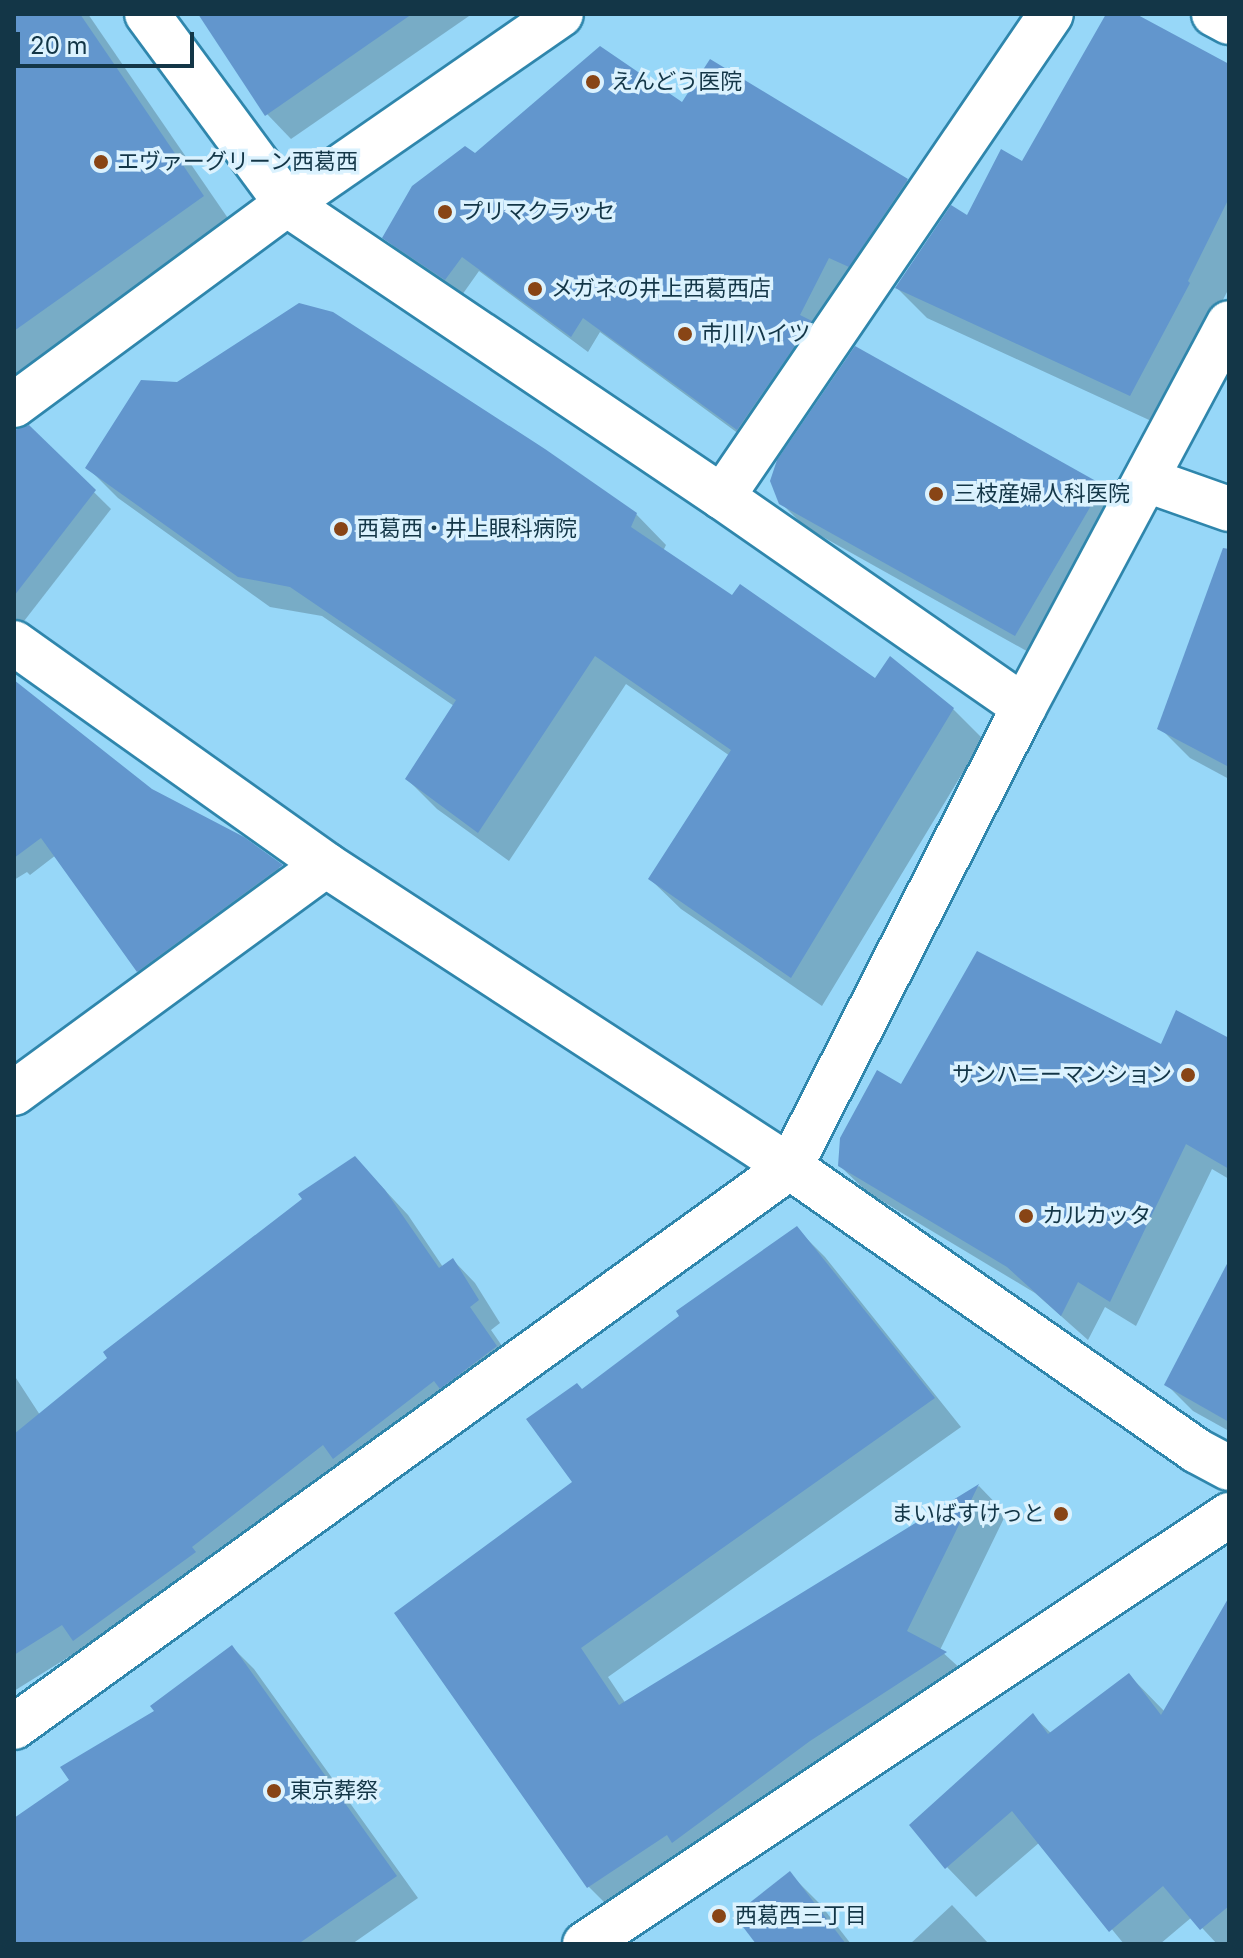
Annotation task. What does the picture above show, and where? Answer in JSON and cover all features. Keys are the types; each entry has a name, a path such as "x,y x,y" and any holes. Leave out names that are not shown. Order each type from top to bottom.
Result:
{"street":[{"path":"147,14 287,204 722,497 1024,707"},
{"path":"14,405 287,204 561,14"},
{"path":"722,497 1051,14"},
{"path":"1214,14 1229,22"},
{"path":"14,1727 790,1167 1024,707 1229,323"},
{"path":"1147,480 1229,509"},
{"path":"14,643 326,865 790,1167 1197,1451 1229,1468"},
{"path":"14,1093 326,865"},
{"path":"585,1944 1229,1515"}],"building":[{"name":"エヴァーグリーン西葛西","path":"14,14 80,14 204,196 14,331"},
{"path":"198,14 412,14 265,116"},
{"path":"1106,14 1136,14 1229,64 1229,198 1188,281 1190,283 1130,396 895,288 951,205 967,215 1001,149 1022,161"},
{"path":"600,46 682,102 710,59 908,179 849,267 829,258 800,315 812,321 737,430 583,318 571,337 462,257 445,280 382,238 412,186 465,146 475,153"},
{"path":"299,303 333,312 545,449 637,513 631,527 732,595 740,584 875,678 890,656 954,708 791,978 648,879 731,750 595,656 478,833 405,779 456,700 290,587 238,577 85,468 141,380 177,382"},
{"name":"三枝産婦人科医院","path":"855,346 1103,485 1015,636 779,504 770,481 777,460"},
{"path":"29,425 96,490 14,596 14,430"},
{"path":"1223,548 1229,549 1229,767 1157,729"},
{"path":"14,680 152,789 244,837 283,865 137,972 41,838 14,858"},
{"path":"977,951 1161,1044 1176,1010 1229,1038 1229,1169 1186,1144 1110,1302 1078,1282 1061,1316 1007,1267 838,1166 840,1138 877,1070 901,1084"},
{"path":"355,1156 385,1190 439,1268 453,1258 479,1300 470,1307 497,1346 440,1389 434,1381 333,1459 323,1445 192,1547 196,1552 73,1641 62,1625 14,1655 14,1434 107,1358 103,1352 302,1199 298,1194"},
{"path":"797,1226 935,1398 581,1648 619,1705 979,1484 907,1631 947,1652 810,1741 672,1843 667,1835 587,1888 394,1613 572,1482 526,1419 577,1383 582,1389 679,1316 676,1311"},
{"path":"1229,1260 1229,1422 1164,1385"},
{"path":"1229,1597 1229,1906 1200,1930 1163,1886 1109,1932 1012,1811 945,1869 909,1825 1033,1713 1048,1734 1129,1673 1161,1715"},
{"path":"232,1645 397,1876 298,1944 14,1944 14,1818 69,1780 60,1767 154,1711 150,1706"},
{"path":"790,1871 846,1944 756,1944 734,1915"}],"place":[{"name":"えんどう医院","path":"593,82"},
{"name":"エヴァーグリーン西葛西","path":"101,162"},
{"name":"プリマクラッセ","path":"445,212"},
{"name":"メガネの井上西葛西店","path":"535,289"},
{"name":"市川ハイツ","path":"685,334"},
{"name":"三枝産婦人科医院","path":"936,494"},
{"name":"西葛西・井上眼科病院","path":"341,529"},
{"name":"サンハニーマンション","path":"1188,1075"},
{"name":"カルカッタ","path":"1026,1216"},
{"name":"まいばすけっと","path":"1061,1514"},
{"name":"東京葬祭","path":"274,1791"},
{"name":"西葛西三丁目","path":"719,1916"}]}
